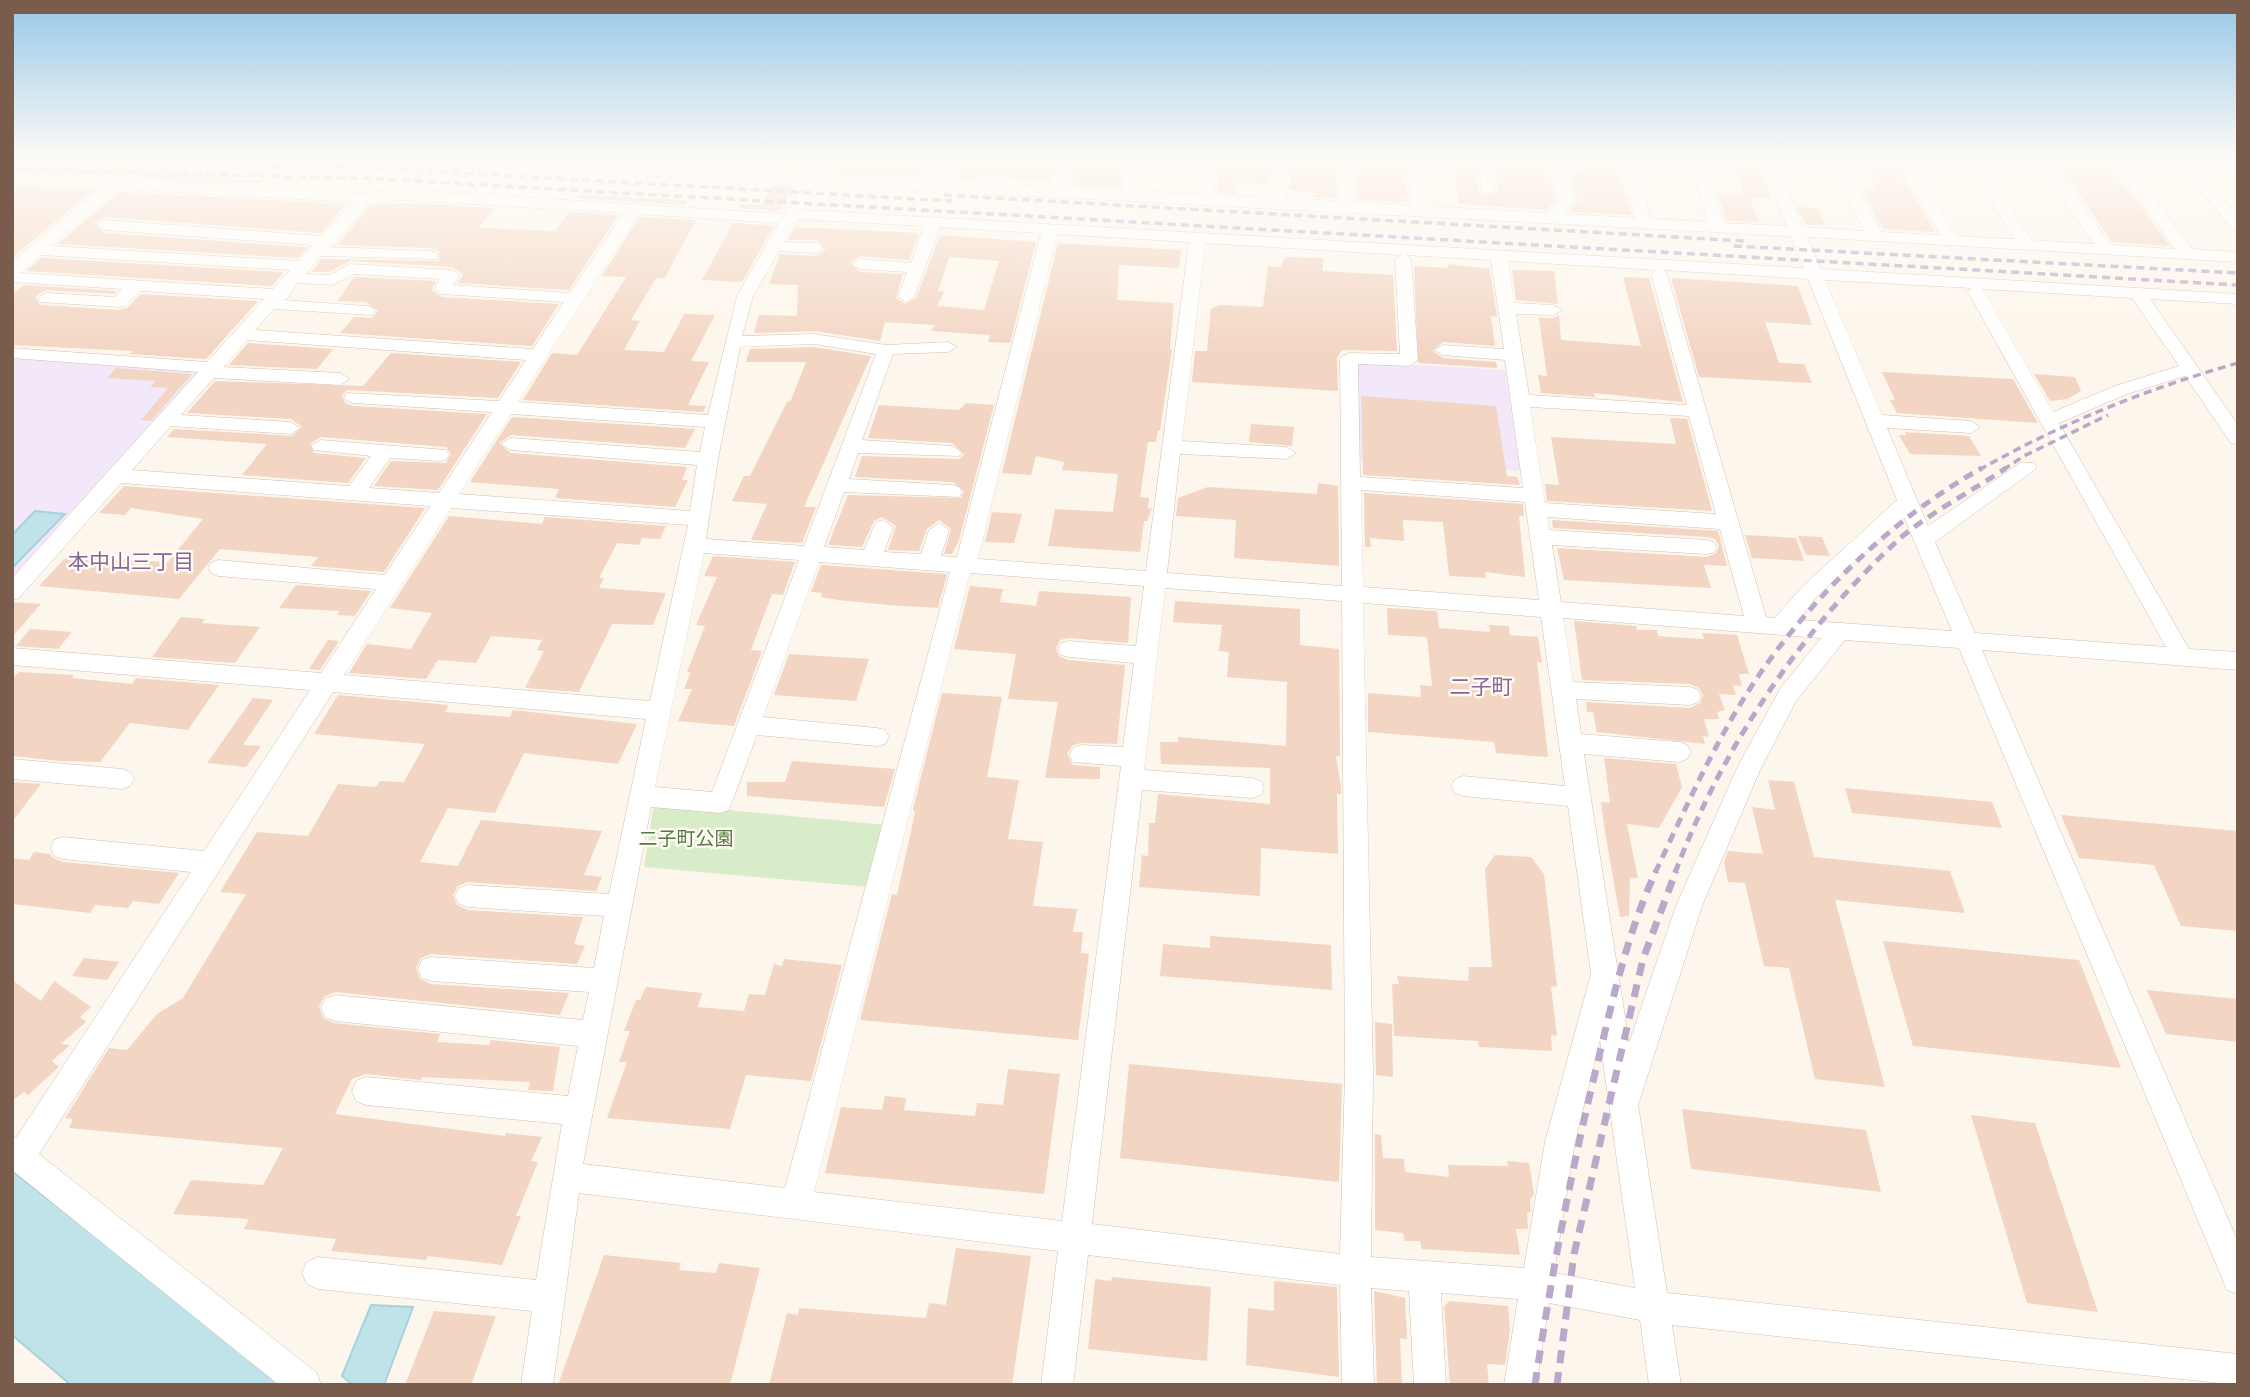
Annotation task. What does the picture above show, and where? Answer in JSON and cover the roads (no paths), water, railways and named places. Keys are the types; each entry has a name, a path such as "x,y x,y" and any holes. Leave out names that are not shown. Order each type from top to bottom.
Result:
{"street":[{"path":"12,271 67,224"},
{"path":"12,592 277,300 342,224"},
{"path":"305,1385 16,1155 212,863 623,224"},
{"path":"537,1385 566,1177 641,796 695,545 708,459 732,342 745,296 786,224"},
{"path":"906,296 933,224"},
{"path":"953,224 2238,299"},
{"path":"1662,224 2238,257"},
{"path":"1717,224 1718,228"},
{"path":"1794,224 1924,540 2238,1279"},
{"path":"1870,224 1875,236"},
{"path":"1941,224 1951,242"},
{"path":"2013,224 2026,245"},
{"path":"2087,224 2106,250"},
{"path":"2165,224 2188,255"},
{"path":"105,225 431,256"},
{"path":"796,1205 1050,230"},
{"path":"1057,1385 1197,239"},
{"path":"774,246 816,248"},
{"path":"37,250 301,272 333,279 350,270 452,275 442,289 575,298"},
{"path":"1499,256 1553,608 1665,1385"},
{"path":"1357,1385 1355,1271 1359,1074 1350,593 1349,358 1409,360 1403,259"},
{"path":"860,264 917,268"},
{"path":"1659,274 1757,623"},
{"path":"12,277 136,285 366,311"},
{"path":"46,298 119,302 136,285"},
{"path":"1976,292 2182,656"},
{"path":"2137,293 2238,439"},
{"path":"1507,308 1553,310"},
{"path":"245,335 540,355"},
{"path":"732,342 814,339 886,351 902,347 948,347"},
{"path":"1443,350 1514,355"},
{"path":"641,796 720,803 886,351"},
{"path":"12,353 340,379"},
{"path":"2058,417 2121,390 2189,369"},
{"path":"354,397 716,422"},
{"path":"1521,400 1685,411"},
{"path":"167,420 291,428"},
{"path":"1874,421 1971,427"},
{"path":"511,444 708,459"},
{"path":"321,446 439,455"},
{"path":"850,446 952,452"},
{"path":"1171,447 1286,453"},
{"path":"355,494 385,451"},
{"path":"1924,540 2027,468"},
{"path":"117,476 699,519"},
{"path":"1350,483 1728,522"},
{"path":"838,485 952,492"},
{"path":"1782,625 1810,591 1908,502"},
{"path":"872,557 883,527"},
{"path":"929,561 939,530"},
{"path":"1542,537 1707,547"},
{"path":"695,545 1841,629 2238,661"},
{"path":"218,568 391,583"},
{"path":"1625,1107 1647,1027 1689,906 1749,768 1788,695 1841,629"},
{"path":"1069,649 1146,654"},
{"path":"12,656 661,711"},
{"path":"1563,690 1690,696"},
{"path":"749,725 877,737"},
{"path":"1571,743 1679,752"},
{"path":"1081,755 1133,768 1252,788"},
{"path":"12,769 122,779"},
{"path":"1463,786 1579,797"},
{"path":"63,848 212,863"},
{"path":"468,896 620,906"},
{"path":"1520,1385 1560,1142 1605,968"},
{"path":"431,969 605,981"},
{"path":"335,1008 594,1034"},
{"path":"366,1091 579,1111"},
{"path":"566,1177 1355,1271 1538,1285 1654,1307 2238,1370"},
{"path":"318,1273 549,1297"},
{"path":"1424,1277 1430,1385"}],"water":[{"path":"35,511 65,514 12,568 12,535"},
{"path":"12,1171 287,1385 71,1385 12,1335"},
{"path":"371,1305 413,1307 384,1385 353,1385 342,1376"}],"railway":[{"path":"1171,224 2238,285"},
{"path":"1452,224 1744,241"},
{"path":"1734,246 2238,273"},
{"path":"1979,470 2073,422 2170,384 2238,363"},
{"path":"2006,468 2024,456 2108,415"},
{"path":"1655,873 1734,714 1788,636 1837,581 1892,530 1982,468"},
{"path":"1675,873 1715,782 1740,738 1766,696 1827,615 1906,533 2006,468"},
{"path":"1535,1385 1562,1224 1609,1015 1637,918 1656,871"},
{"path":"1557,1385 1574,1254 1643,959 1676,871"}],"district":[{"name":"本中山三丁目","path":"131,562"},
{"name":"二子町","path":"1481,687"}],"park label":[{"name":"二子町公園","path":"686,839"}]}
